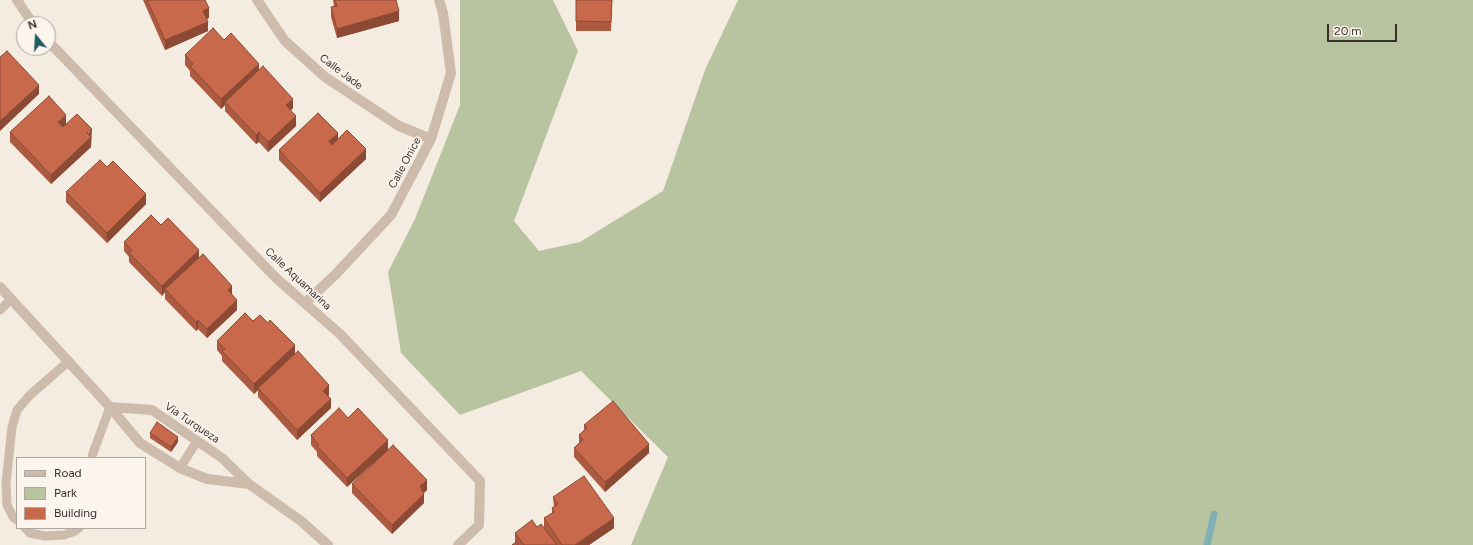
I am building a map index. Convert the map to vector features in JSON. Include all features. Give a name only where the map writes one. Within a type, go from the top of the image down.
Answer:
[{"type":"street","points":[[18,0],[27,16]]},
{"type":"street","name":"Calle Jade","points":[[257,0],[285,41],[325,77],[399,126],[431,139]]},
{"type":"street","name":"Calle Onice","points":[[305,303],[335,275],[391,215],[431,139],[451,72],[443,13],[439,0]]},
{"type":"street","name":"Calle Aquamarina","points":[[56,49],[276,278],[340,334],[480,481],[480,525],[458,545]]},
{"type":"street","name":"Via Turqueza","points":[[0,287],[69,361],[140,443],[180,468],[207,479],[249,484]]},
{"type":"street","name":"Via Turqueza","points":[[110,407],[152,410],[222,458],[249,484],[301,521],[328,545]]},
{"type":"lane","points":[[0,310],[11,299]]},
{"type":"lane","points":[[16,519],[7,505],[6,483],[12,426],[17,410],[30,395],[69,361]]},
{"type":"lane","points":[[92,457],[110,407]]},
{"type":"lane","points":[[180,468],[198,441]]},
{"type":"lane","points":[[26,529],[30,533],[45,536],[64,535],[78,529]]},
{"type":"green space","points":[[460,0],[553,0],[578,51],[514,221],[539,251],[580,242],[663,191],[705,70],[738,0],[1473,0],[1473,545],[631,545],[668,457],[581,371],[460,415],[401,353],[388,272],[415,219],[460,105]]},
{"type":"building","points":[[147,0],[205,0],[209,8],[203,11],[208,22],[165,40]]},
{"type":"building","points":[[335,0],[396,0],[399,11],[337,29],[331,7],[337,6]]},
{"type":"building","points":[[576,0],[612,0],[611,22],[576,21]]},
{"type":"building","points":[[213,28],[224,40],[231,33],[259,64],[221,99],[190,66],[193,64],[185,55]]},
{"type":"building","points":[[7,51],[39,85],[0,121],[0,57]]},
{"type":"building","points":[[263,66],[293,99],[286,105],[296,116],[268,142],[259,132],[256,135],[225,102]]},
{"type":"building","points":[[49,96],[66,115],[58,122],[63,127],[77,114],[92,129],[87,133],[91,137],[51,175],[10,132]]},
{"type":"building","points":[[318,113],[338,133],[329,141],[332,145],[347,130],[366,149],[320,193],[279,150]]},
{"type":"building","points":[[100,160],[107,167],[113,161],[146,194],[107,233],[66,192]]},
{"type":"building","points":[[151,215],[161,225],[168,218],[199,250],[162,286],[129,253],[132,250],[124,242]]},
{"type":"building","points":[[203,254],[232,286],[228,290],[237,300],[207,329],[198,320],[196,322],[165,289]]},
{"type":"building","points":[[245,313],[253,321],[260,315],[268,323],[270,320],[295,345],[254,384],[222,351],[225,349],[217,341]]},
{"type":"building","points":[[298,351],[329,385],[323,391],[331,399],[297,430],[258,388]]},
{"type":"building","points":[[613,401],[649,444],[605,482],[574,448],[583,440],[579,435],[587,428],[584,425]]},
{"type":"building","points":[[339,408],[348,418],[358,408],[388,440],[347,478],[317,446],[319,445],[311,435]]},
{"type":"building","points":[[157,422],[178,437],[171,447],[150,433]]},
{"type":"building","points":[[393,445],[427,480],[420,486],[424,494],[392,525],[352,484]]},
{"type":"building","points":[[584,476],[614,518],[575,545],[562,545],[544,518],[554,512],[552,508],[558,504],[553,497]]},
{"type":"building","points":[[532,520],[537,527],[541,524],[557,545],[524,545],[515,533]]},
{"type":"waterway","points":[[1207,545],[1214,514]]}]
